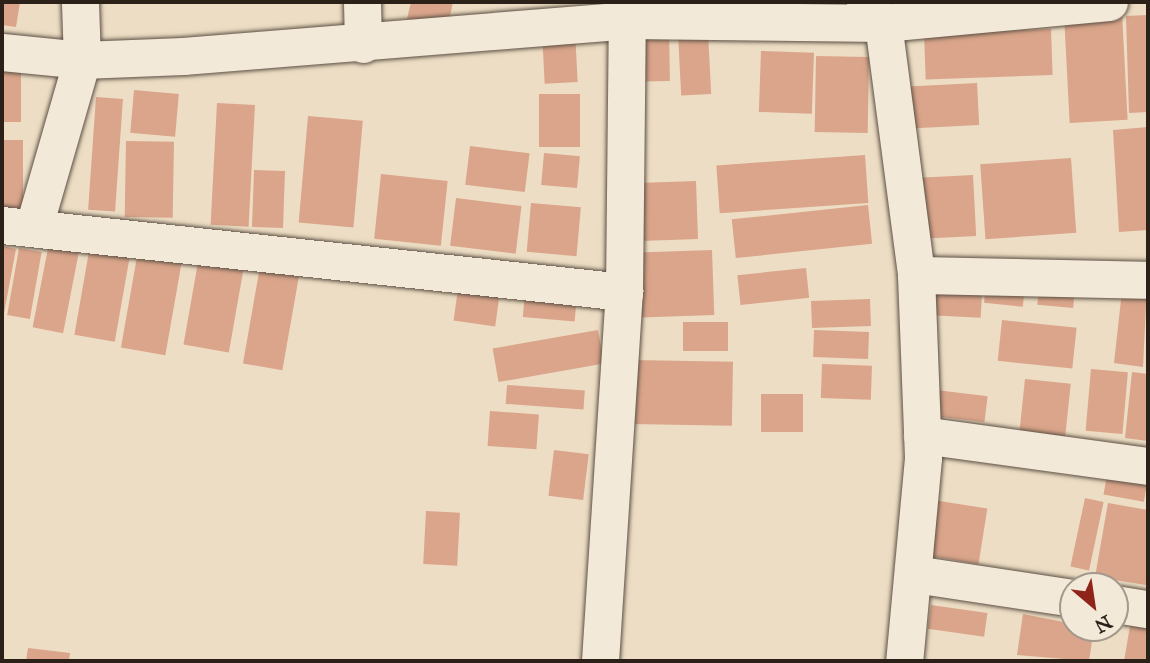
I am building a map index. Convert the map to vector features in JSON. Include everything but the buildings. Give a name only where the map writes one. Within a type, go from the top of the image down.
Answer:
[{"type":"street","points":[[80,2],[82,60],[18,225],[624,292]]},
{"type":"street","points":[[362,2],[363,44]]},
{"type":"street","points":[[2,52],[82,60],[363,44],[627,11],[872,12],[1109,2]]},
{"type":"street","points":[[600,661],[624,292],[627,11]]},
{"type":"street","points":[[872,12],[916,275],[922,435],[914,574],[904,661]]},
{"type":"street","points":[[916,275],[1148,280]]},
{"type":"street","points":[[922,435],[1148,466]]},
{"type":"street","points":[[914,574],[1059,596]]},
{"type":"street","points":[[1129,606],[1148,609]]}]
